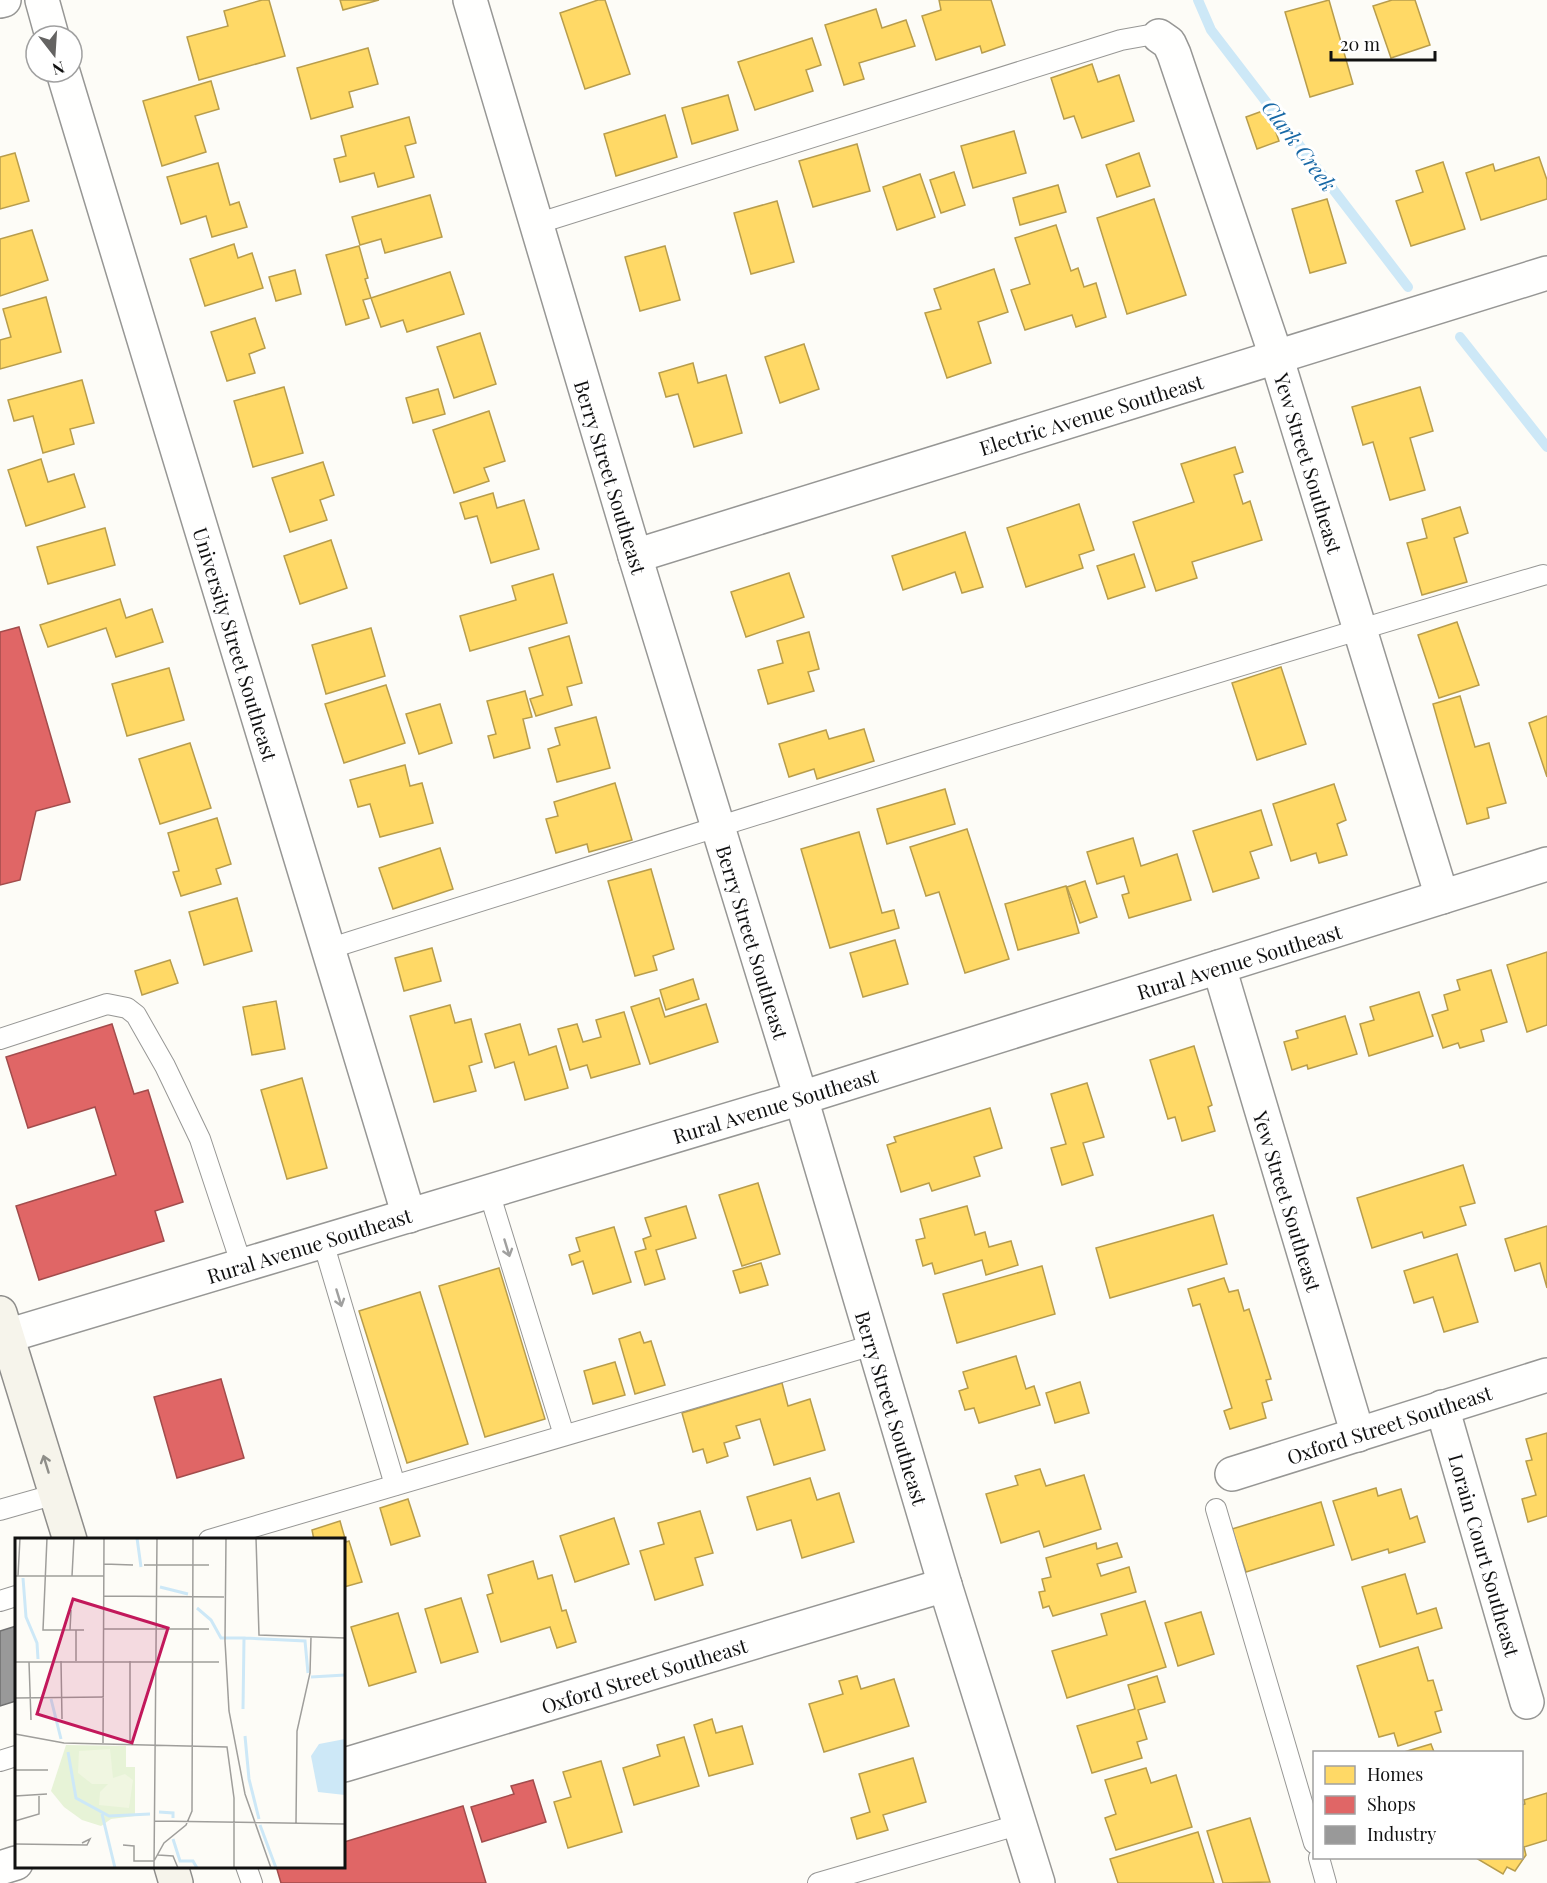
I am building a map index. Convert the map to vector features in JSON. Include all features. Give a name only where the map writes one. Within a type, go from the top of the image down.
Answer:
[{"type":"main road","points":[[2,1329],[70,1538]]},
{"type":"main road","points":[[172,1868],[176,1883]]},
{"type":"street","points":[[42,0],[49,24]]},
{"type":"street","name":"Berry Street Southeast","points":[[470,0],[635,556],[801,1098],[945,1585],[1038,1883]]},
{"type":"street","name":"Yew Street Southeast","points":[[1159,36],[1169,43],[1174,54],[1276,356],[1442,897]]},
{"type":"street","name":"University Street Southeast","points":[[67,84],[409,1216]]},
{"type":"street","name":"Electric Avenue Southeast","points":[[635,556],[1547,273]]},
{"type":"street","name":"Rural Avenue Southeast","points":[[2,1329],[242,1266],[489,1192],[801,1098],[1547,864]]},
{"type":"street","name":"Yew Street Southeast","points":[[1219,967],[1358,1435]]},
{"type":"street","name":"Oxford Street Southeast","points":[[1232,1474],[1547,1374]]},
{"type":"street","name":"Lorain Court Southeast","points":[[1442,1407],[1527,1702]]},
{"type":"street","name":"Oxford Street Southeast","points":[[345,1765],[945,1585]]},
{"type":"street","points":[[0,1868],[15,1863]]},
{"type":"lane","points":[[536,224],[1121,40],[1149,35],[1159,36]]},
{"type":"lane","points":[[327,949],[718,826],[1543,575]]},
{"type":"lane","points":[[1,1036],[107,1004],[127,1008],[136,1015],[165,1066],[200,1138],[242,1266]]},
{"type":"lane","points":[[489,1192],[564,1435]]},
{"type":"lane","points":[[322,1242],[395,1485]]},
{"type":"lane","points":[[212,1538],[873,1345]]},
{"type":"lane","points":[[0,1510],[56,1494]]},
{"type":"lane","points":[[1216,1509],[1313,1840]]},
{"type":"lane","points":[[0,1601],[15,1596]]},
{"type":"lane","points":[[0,1761],[15,1756]]},
{"type":"lane","points":[[818,1883],[1021,1824]]},
{"type":"lane","points":[[1320,1859],[1326,1883]]},
{"type":"lane","points":[[247,1868],[252,1883]]},
{"type":"building: Homes","points":[[269,0],[285,56],[199,80],[187,37],[228,26],[224,11]]},
{"type":"building: Homes","points":[[340,0],[379,0],[343,10]]},
{"type":"building: Homes","points":[[598,0],[605,0],[630,74],[585,89],[560,13]]},
{"type":"building: Homes","points":[[939,0],[991,0],[1005,45],[982,53],[980,46],[936,60],[922,16],[941,10]]},
{"type":"building: Homes","points":[[1329,0],[1353,84],[1310,97],[1285,12]]},
{"type":"building: Homes","points":[[1392,0],[1415,0],[1430,45],[1391,58],[1373,6]]},
{"type":"building: Homes","points":[[876,9],[882,28],[906,20],[915,46],[859,63],[864,79],[844,85],[825,25]]},
{"type":"building: Homes","points":[[812,38],[821,65],[806,70],[813,91],[755,110],[738,62]]},
{"type":"building: Homes","points":[[368,48],[378,84],[349,92],[353,107],[311,119],[297,68]]},
{"type":"building: Homes","points":[[1092,64],[1098,82],[1119,75],[1134,121],[1082,138],[1074,116],[1064,119],[1051,78]]},
{"type":"building: Homes","points":[[211,81],[219,109],[195,116],[206,152],[162,166],[143,101]]},
{"type":"building: Homes","points":[[728,95],[738,130],[692,144],[682,108]]},
{"type":"building: Homes","points":[[1268,109],[1279,141],[1257,149],[1246,117]]},
{"type":"building: Homes","points":[[665,115],[677,157],[616,176],[604,134]]},
{"type":"building: Homes","points":[[409,117],[416,143],[405,146],[414,177],[378,187],[374,173],[340,182],[334,159],[346,156],[341,136]]},
{"type":"building: Homes","points":[[1014,131],[1026,173],[973,188],[961,146]]},
{"type":"building: Homes","points":[[857,144],[870,191],[813,207],[799,161]]},
{"type":"building: Homes","points":[[15,153],[29,201],[0,209],[0,157]]},
{"type":"building: Homes","points":[[1139,153],[1150,186],[1117,197],[1106,165]]},
{"type":"building: Homes","points":[[1539,157],[1547,180],[1547,199],[1481,220],[1466,173],[1493,164],[1495,171]]},
{"type":"building: Homes","points":[[1443,162],[1465,229],[1411,246],[1396,201],[1423,192],[1416,171]]},
{"type":"building: Homes","points":[[218,163],[230,205],[239,202],[247,227],[212,237],[206,216],[181,224],[167,177]]},
{"type":"building: Homes","points":[[954,172],[965,205],[941,213],[930,180]]},
{"type":"building: Homes","points":[[920,174],[935,217],[897,230],[883,187]]},
{"type":"building: Homes","points":[[1058,185],[1066,212],[1020,225],[1013,198]]},
{"type":"building: Homes","points":[[430,195],[442,237],[385,253],[381,239],[360,245],[352,217]]},
{"type":"building: Homes","points":[[1154,199],[1186,295],[1127,314],[1097,218]]},
{"type":"building: Homes","points":[[1327,199],[1346,263],[1310,273],[1292,209]]},
{"type":"building: Homes","points":[[777,201],[794,262],[751,274],[734,213]]},
{"type":"building: Homes","points":[[1056,225],[1071,271],[1078,268],[1084,287],[1096,283],[1106,317],[1076,327],[1072,315],[1025,330],[1011,290],[1030,284],[1015,238]]},
{"type":"building: Homes","points":[[32,230],[48,280],[0,296],[0,239]]},
{"type":"building: Homes","points":[[234,244],[238,258],[252,253],[263,288],[205,306],[190,259]]},
{"type":"building: Homes","points":[[359,246],[371,298],[363,300],[369,318],[346,325],[326,255]]},
{"type":"building: Homes","points":[[665,246],[680,300],[640,311],[625,257]]},
{"type":"building: Homes","points":[[994,269],[1008,312],[978,322],[991,363],[947,378],[925,313],[941,309],[934,289]]},
{"type":"building: Homes","points":[[295,270],[301,294],[276,301],[269,277]]},
{"type":"building: Homes","points":[[450,272],[464,314],[407,332],[403,320],[381,327],[371,298]]},
{"type":"building: Homes","points":[[46,297],[61,352],[0,369],[0,340],[11,337],[3,309]]},
{"type":"building: Homes","points":[[255,318],[265,348],[249,354],[255,373],[227,381],[211,332]]},
{"type":"building: Homes","points":[[480,333],[496,384],[454,398],[437,347]]},
{"type":"building: Homes","points":[[804,344],[819,389],[780,403],[765,357]]},
{"type":"building: Homes","points":[[693,363],[698,383],[726,375],[742,433],[694,447],[678,394],[666,397],[659,373]]},
{"type":"building: Homes","points":[[82,380],[94,423],[70,429],[74,444],[43,453],[33,416],[14,421],[8,400]]},
{"type":"building: Homes","points":[[284,387],[303,453],[253,467],[234,401]]},
{"type":"building: Homes","points":[[1420,387],[1433,431],[1410,438],[1425,490],[1390,500],[1373,442],[1363,445],[1352,407]]},
{"type":"building: Homes","points":[[438,389],[445,414],[413,423],[406,398]]},
{"type":"building: Homes","points":[[489,411],[505,461],[484,468],[489,481],[454,493],[433,430]]},
{"type":"building: Homes","points":[[1235,447],[1243,472],[1234,475],[1243,504],[1250,501],[1262,540],[1192,562],[1197,578],[1156,591],[1133,522],[1194,502],[1181,464]]},
{"type":"building: Homes","points":[[41,459],[48,482],[74,474],[85,507],[26,526],[8,470]]},
{"type":"building: Homes","points":[[323,462],[334,495],[320,500],[327,520],[290,532],[272,478]]},
{"type":"building: Homes","points":[[493,493],[497,508],[524,500],[539,549],[491,563],[477,516],[465,519],[460,503]]},
{"type":"building: Homes","points":[[1079,504],[1094,550],[1079,555],[1083,568],[1026,587],[1007,528]]},
{"type":"building: Homes","points":[[1460,507],[1468,533],[1454,538],[1467,582],[1422,595],[1407,543],[1427,538],[1422,519]]},
{"type":"building: Homes","points":[[105,528],[115,565],[48,584],[37,547]]},
{"type":"building: Homes","points":[[965,532],[983,587],[962,593],[955,572],[903,590],[892,556]]},
{"type":"building: Homes","points":[[331,540],[347,588],[300,604],[284,556]]},
{"type":"building: Homes","points":[[1134,554],[1145,587],[1108,599],[1097,566]]},
{"type":"building: Homes","points":[[789,573],[804,617],[746,637],[731,592]]},
{"type":"building: Homes","points":[[553,574],[567,623],[470,651],[460,616],[516,600],[512,586]]},
{"type":"building: Homes","points":[[120,599],[126,618],[152,609],[163,642],[116,657],[106,628],[48,647],[40,625]]},
{"type":"building: Homes","points":[[1457,622],[1479,685],[1439,698],[1418,635]]},
{"type":"building: Homes","points":[[371,628],[385,676],[326,694],[312,645]]},
{"type":"building: Homes","points":[[809,632],[819,669],[808,672],[814,691],[768,704],[758,670],[783,663],[777,641]]},
{"type":"building: Homes","points":[[569,636],[582,683],[567,687],[572,705],[536,716],[530,699],[543,695],[529,648]]},
{"type":"building: Homes","points":[[1281,667],[1306,744],[1257,760],[1232,683]]},
{"type":"building: Homes","points":[[169,668],[184,720],[127,736],[112,684]]},
{"type":"building: Homes","points":[[386,685],[405,743],[344,763],[325,704]]},
{"type":"building: Homes","points":[[525,691],[532,717],[523,719],[530,748],[494,758],[488,736],[496,734],[487,701]]},
{"type":"building: Homes","points":[[1460,696],[1475,747],[1489,743],[1506,803],[1487,808],[1489,818],[1467,824],[1433,704]]},
{"type":"building: Homes","points":[[440,704],[452,743],[419,754],[406,714]]},
{"type":"building: Homes","points":[[1547,716],[1547,777],[1529,723]]},
{"type":"building: Homes","points":[[596,717],[610,768],[557,782],[548,749],[560,745],[555,728]]},
{"type":"building: Homes","points":[[864,729],[874,761],[817,779],[814,769],[789,777],[779,744],[826,730],[829,739]]},
{"type":"building: Homes","points":[[190,743],[211,808],[160,824],[139,759]]},
{"type":"building: Homes","points":[[405,765],[410,786],[422,783],[433,823],[380,837],[370,804],[358,807],[350,780]]},
{"type":"building: Homes","points":[[615,783],[632,840],[589,852],[587,844],[556,853],[546,819],[558,816],[554,802]]},
{"type":"building: Homes","points":[[1334,784],[1346,820],[1337,824],[1347,855],[1319,863],[1316,853],[1291,861],[1273,804]]},
{"type":"building: Homes","points":[[945,789],[955,824],[887,844],[877,809]]},
{"type":"building: Homes","points":[[1261,810],[1272,845],[1250,852],[1259,878],[1213,892],[1193,831]]},
{"type":"building: Homes","points":[[217,818],[231,864],[216,869],[221,884],[181,896],[173,872],[179,871],[168,833]]},
{"type":"building: Homes","points":[[967,829],[1009,959],[965,973],[939,892],[926,896],[910,847]]},
{"type":"building: Homes","points":[[859,832],[882,913],[894,910],[899,928],[830,948],[801,849]]},
{"type":"building: Homes","points":[[1133,838],[1141,866],[1177,854],[1191,900],[1129,918],[1122,895],[1129,893],[1124,876],[1097,884],[1087,852]]},
{"type":"building: Homes","points":[[440,848],[453,889],[393,909],[379,868]]},
{"type":"building: Homes","points":[[651,869],[674,949],[653,956],[657,970],[635,976],[608,881]]},
{"type":"building: Homes","points":[[1085,881],[1097,917],[1080,923],[1067,887]]},
{"type":"building: Homes","points":[[1066,886],[1079,933],[1018,950],[1005,904]]},
{"type":"building: Homes","points":[[237,898],[252,951],[204,965],[189,912]]},
{"type":"building: Homes","points":[[895,940],[908,984],[863,997],[850,953]]},
{"type":"building: Homes","points":[[432,948],[441,981],[404,991],[395,958]]},
{"type":"building: Homes","points":[[1547,952],[1547,1025],[1527,1032],[1507,965]]},
{"type":"building: Homes","points":[[170,960],[178,983],[142,995],[135,971]]},
{"type":"building: Homes","points":[[1491,970],[1507,1022],[1481,1030],[1484,1041],[1460,1048],[1458,1043],[1443,1048],[1432,1015],[1448,1010],[1444,995],[1460,990],[1457,980]]},
{"type":"building: Homes","points":[[693,979],[699,999],[666,1010],[660,990]]},
{"type":"building: Homes","points":[[1419,992],[1433,1036],[1369,1056],[1360,1024],[1374,1020],[1370,1007]]},
{"type":"building: Homes","points":[[659,998],[665,1017],[706,1004],[718,1042],[650,1064],[631,1007]]},
{"type":"building: Homes","points":[[276,1001],[285,1049],[252,1055],[243,1007]]},
{"type":"building: Homes","points":[[450,1005],[455,1023],[471,1019],[482,1062],[469,1066],[476,1091],[434,1102],[410,1016]]},
{"type":"building: Homes","points":[[624,1012],[640,1064],[591,1078],[587,1065],[570,1070],[558,1029],[577,1024],[583,1042],[601,1037],[596,1020]]},
{"type":"building: Homes","points":[[1345,1016],[1357,1054],[1308,1069],[1307,1065],[1292,1070],[1284,1042],[1298,1038],[1296,1031]]},
{"type":"building: Homes","points":[[520,1024],[529,1055],[556,1046],[568,1088],[525,1100],[514,1062],[495,1068],[485,1034]]},
{"type":"building: Homes","points":[[1194,1046],[1212,1105],[1208,1107],[1215,1131],[1182,1141],[1175,1117],[1168,1119],[1150,1060]]},
{"type":"building: Homes","points":[[302,1078],[327,1168],[287,1179],[261,1090]]},
{"type":"building: Homes","points":[[1087,1083],[1104,1137],[1083,1143],[1093,1175],[1062,1185],[1051,1148],[1066,1144],[1051,1094]]},
{"type":"building: Homes","points":[[990,1108],[1002,1148],[974,1157],[980,1176],[932,1191],[929,1183],[901,1192],[887,1145],[896,1142],[894,1137]]},
{"type":"building: Homes","points":[[1463,1165],[1475,1203],[1460,1207],[1466,1225],[1424,1238],[1422,1232],[1372,1248],[1357,1198]]},
{"type":"building: Homes","points":[[758,1183],[780,1254],[742,1266],[719,1195]]},
{"type":"building: Homes","points":[[686,1206],[696,1238],[656,1250],[665,1279],[645,1285],[635,1252],[646,1249],[643,1239],[651,1236],[645,1218]]},
{"type":"building: Homes","points":[[967,1206],[975,1235],[985,1232],[989,1247],[1011,1241],[1018,1265],[986,1275],[982,1260],[935,1274],[932,1263],[923,1266],[916,1240],[925,1238],[920,1219]]},
{"type":"building: Homes","points":[[1213,1215],[1227,1264],[1110,1298],[1096,1248]]},
{"type":"building: Homes","points":[[1547,1226],[1547,1288],[1540,1263],[1515,1271],[1505,1239]]},
{"type":"building: Homes","points":[[614,1227],[631,1282],[593,1294],[583,1261],[572,1265],[569,1255],[580,1251],[576,1238]]},
{"type":"building: Homes","points":[[1457,1254],[1478,1322],[1444,1332],[1433,1297],[1414,1303],[1404,1271]]},
{"type":"building: Homes","points":[[761,1263],[768,1285],[740,1293],[733,1271]]},
{"type":"building: Homes","points":[[1042,1266],[1055,1314],[957,1343],[943,1294]]},
{"type":"building: Homes","points":[[499,1268],[545,1419],[485,1437],[439,1286]]},
{"type":"building: Homes","points":[[1224,1278],[1229,1292],[1238,1290],[1244,1311],[1249,1309],[1271,1379],[1266,1380],[1272,1400],[1262,1403],[1266,1418],[1230,1429],[1224,1411],[1232,1408],[1200,1304],[1193,1306],[1188,1289]]},
{"type":"building: Homes","points":[[420,1292],[468,1444],[407,1463],[359,1311]]},
{"type":"building: Homes","points":[[640,1332],[644,1343],[651,1341],[665,1385],[635,1394],[619,1339]]},
{"type":"building: Homes","points":[[1016,1356],[1026,1389],[1034,1386],[1040,1405],[979,1423],[974,1408],[965,1410],[959,1391],[968,1388],[963,1372]]},
{"type":"building: Homes","points":[[615,1362],[625,1395],[593,1404],[584,1371]]},
{"type":"building: Homes","points":[[1080,1382],[1089,1413],[1055,1423],[1046,1393]]},
{"type":"building: Homes","points":[[782,1383],[788,1406],[810,1399],[825,1450],[774,1465],[760,1419],[736,1426],[740,1438],[724,1443],[728,1456],[707,1463],[703,1449],[693,1452],[682,1413]]},
{"type":"building: Homes","points":[[1547,1433],[1547,1516],[1528,1522],[1522,1499],[1536,1495],[1526,1461],[1532,1460],[1526,1439]]},
{"type":"building: Homes","points":[[1040,1469],[1046,1486],[1084,1475],[1101,1529],[1044,1547],[1039,1531],[1001,1543],[986,1494],[1018,1485],[1015,1476]]},
{"type":"building: Homes","points":[[810,1478],[817,1500],[839,1493],[854,1542],[802,1558],[791,1520],[757,1530],[747,1497]]},
{"type":"building: Homes","points":[[1376,1488],[1378,1496],[1401,1489],[1410,1519],[1417,1516],[1425,1542],[1389,1553],[1388,1549],[1352,1560],[1333,1501]]},
{"type":"building: Homes","points":[[408,1499],[420,1536],[391,1545],[380,1508]]},
{"type":"building: Homes","points":[[1321,1502],[1334,1545],[1246,1572],[1232,1529]]},
{"type":"building: Homes","points":[[700,1511],[713,1553],[695,1558],[703,1585],[655,1600],[640,1551],[664,1544],[658,1523]]},
{"type":"building: Homes","points":[[614,1518],[629,1564],[575,1582],[560,1536]]},
{"type":"building: Homes","points":[[340,1521],[345,1538],[314,1538],[312,1530]]},
{"type":"building: Homes","points":[[345,1538],[346,1542],[349,1541],[362,1582],[345,1587]]},
{"type":"building: Homes","points":[[1096,1543],[1097,1549],[1117,1543],[1122,1557],[1097,1564],[1101,1576],[1129,1567],[1136,1592],[1053,1616],[1049,1606],[1043,1608],[1039,1592],[1045,1591],[1042,1579],[1051,1577],[1046,1558]]},
{"type":"building: Homes","points":[[533,1561],[538,1579],[552,1575],[562,1611],[566,1610],[576,1642],[557,1648],[550,1627],[501,1642],[487,1595],[493,1593],[488,1575]]},
{"type":"building: Homes","points":[[1405,1574],[1417,1614],[1436,1608],[1442,1628],[1380,1647],[1362,1587]]},
{"type":"building: Homes","points":[[461,1598],[478,1652],[441,1663],[425,1609]]},
{"type":"building: Homes","points":[[1145,1601],[1166,1667],[1067,1698],[1052,1651],[1107,1635],[1101,1614]]},
{"type":"building: Homes","points":[[1201,1612],[1214,1654],[1178,1666],[1165,1623]]},
{"type":"building: Homes","points":[[398,1613],[416,1672],[369,1686],[351,1627]]},
{"type":"building: Homes","points":[[1418,1647],[1428,1681],[1433,1680],[1442,1710],[1435,1712],[1441,1732],[1398,1746],[1394,1733],[1379,1737],[1357,1666]]},
{"type":"building: Homes","points":[[857,1676],[861,1689],[894,1679],[909,1726],[824,1752],[809,1704],[843,1694],[839,1681]]},
{"type":"building: Homes","points":[[1157,1676],[1165,1702],[1138,1710],[1147,1739],[1137,1742],[1142,1758],[1092,1773],[1077,1726],[1135,1709],[1128,1685]]},
{"type":"building: Homes","points":[[712,1719],[716,1733],[742,1726],[753,1764],[709,1776],[694,1725]]},
{"type":"building: Homes","points":[[684,1737],[699,1786],[634,1805],[623,1768],[660,1756],[657,1745]]},
{"type":"building: Homes","points":[[1431,1744],[1434,1751],[1407,1751]]},
{"type":"building: Homes","points":[[913,1758],[926,1802],[883,1815],[888,1830],[857,1839],[851,1818],[870,1812],[859,1774]]},
{"type":"building: Homes","points":[[601,1761],[622,1832],[568,1848],[554,1802],[571,1797],[563,1772]]},
{"type":"building: Homes","points":[[1146,1768],[1151,1783],[1176,1775],[1192,1827],[1116,1850],[1105,1818],[1116,1814],[1105,1780]]},
{"type":"building: Homes","points":[[1547,1793],[1547,1840],[1524,1847],[1526,1855],[1515,1871],[1507,1867],[1503,1874],[1478,1859],[1523,1859],[1524,1800]]},
{"type":"building: Homes","points":[[1250,1818],[1270,1882],[1223,1883],[1207,1831]]},
{"type":"building: Homes","points":[[1198,1832],[1214,1883],[1118,1883],[1110,1859]]},
{"type":"building: Shops","points":[[19,627],[70,802],[36,811],[20,880],[0,885],[0,632]]},
{"type":"building: Shops","points":[[112,1024],[134,1094],[148,1090],[183,1202],[155,1211],[164,1241],[39,1280],[16,1206],[116,1175],[95,1107],[28,1128],[6,1057]]},
{"type":"building: Shops","points":[[221,1379],[244,1458],[177,1478],[154,1397]]},
{"type":"building: Shops","points":[[533,1780],[546,1822],[482,1842],[471,1807],[514,1794],[511,1786]]},
{"type":"building: Shops","points":[[463,1806],[486,1883],[281,1883],[277,1868],[345,1868],[345,1842]]},
{"type":"building: Industry","points":[[15,1626],[15,1701],[0,1706],[0,1631]]},
{"type":"waterway","name":"Clark Creek","points":[[1198,0],[1211,30],[1408,287]]},
{"type":"waterway","name":"Clark Creek","points":[[1460,337],[1547,447]]}]
